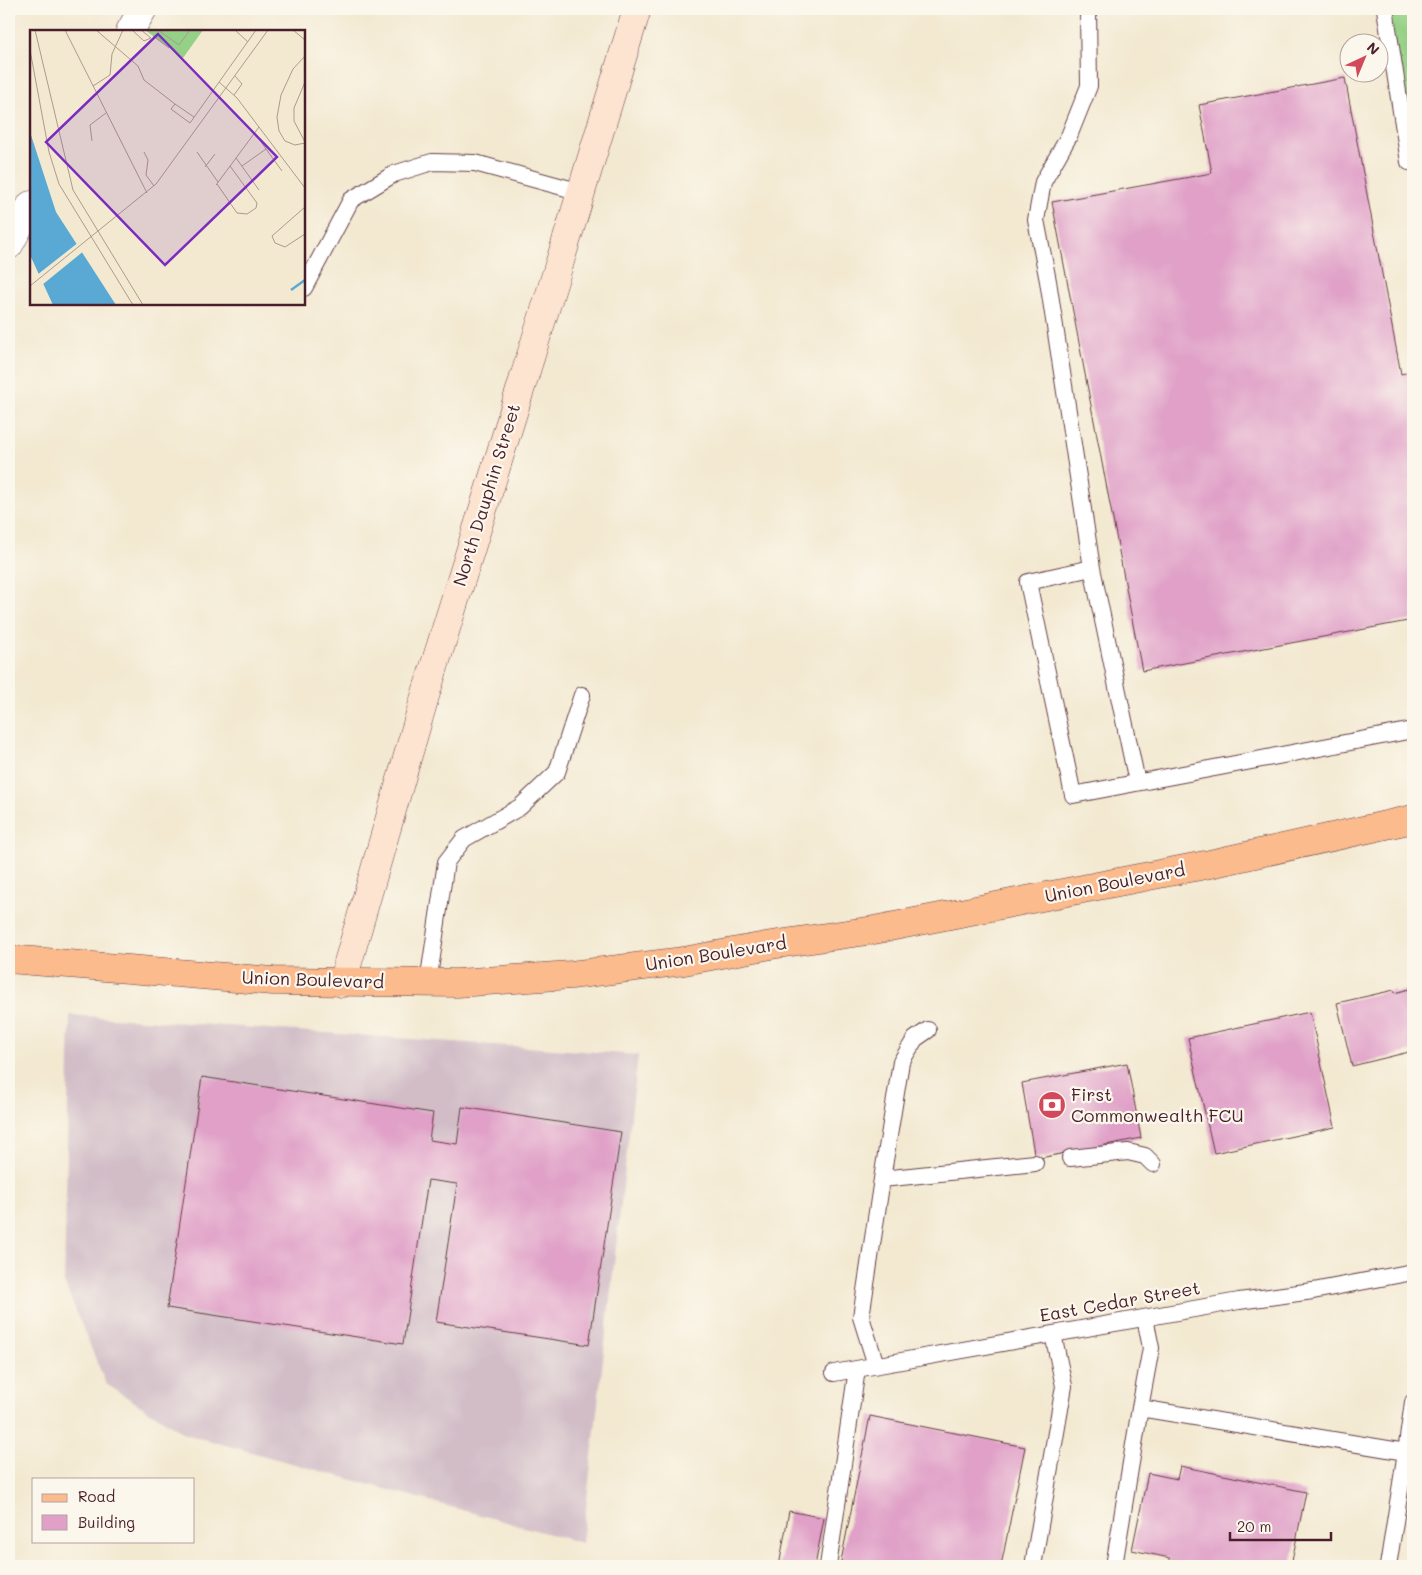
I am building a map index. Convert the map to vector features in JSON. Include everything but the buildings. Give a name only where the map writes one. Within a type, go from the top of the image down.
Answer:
[{"type":"main road","name":"Union Boulevard","points":[[9,958],[273,981],[342,983],[457,982],[571,975],[684,961],[771,945],[874,930],[1210,864],[1413,819]]},
{"type":"street","points":[[131,30],[143,9]]},
{"type":"street","name":"North Dauphin Street","points":[[342,983],[426,693],[637,9]]},
{"type":"street","points":[[9,246],[30,207]]},
{"type":"lane","points":[[1088,9],[1089,86],[1069,136],[1043,182],[1036,220],[1048,281],[1092,568],[1137,782]]},
{"type":"lane","points":[[1385,9],[1409,162]]},
{"type":"lane","points":[[305,286],[352,200],[394,174],[432,162],[475,163],[581,192]]},
{"type":"lane","points":[[1092,568],[1028,582],[1073,795],[1413,730]]},
{"type":"lane","points":[[428,982],[446,862],[464,839],[520,807],[557,772],[582,695]]},
{"type":"lane","points":[[876,1365],[861,1317],[882,1179],[901,1062],[915,1039],[928,1030]]},
{"type":"lane","points":[[1070,1158],[1128,1152],[1145,1156],[1153,1164]]},
{"type":"lane","points":[[882,1179],[1035,1163]]},
{"type":"lane","name":"East Cedar Street","points":[[834,1373],[1239,1301],[1313,1291],[1413,1272]]},
{"type":"lane","points":[[1114,1566],[1140,1408],[1152,1348],[1145,1318]]},
{"type":"lane","points":[[1033,1566],[1064,1386],[1053,1334]]},
{"type":"lane","points":[[828,1566],[857,1368]]},
{"type":"lane","points":[[1388,1566],[1413,1402]]},
{"type":"lane","points":[[1140,1408],[1406,1452]]},
{"type":"shaded area","points":[[70,1015],[638,1055],[582,1543],[185,1434],[106,1384],[64,1282]]},
{"type":"green space","points":[[1380,9],[1413,9],[1413,184],[1390,62],[1390,32],[1384,32]]},
{"type":"place","name":"First Commonwealth FCU","points":[[1052,1105]]}]
